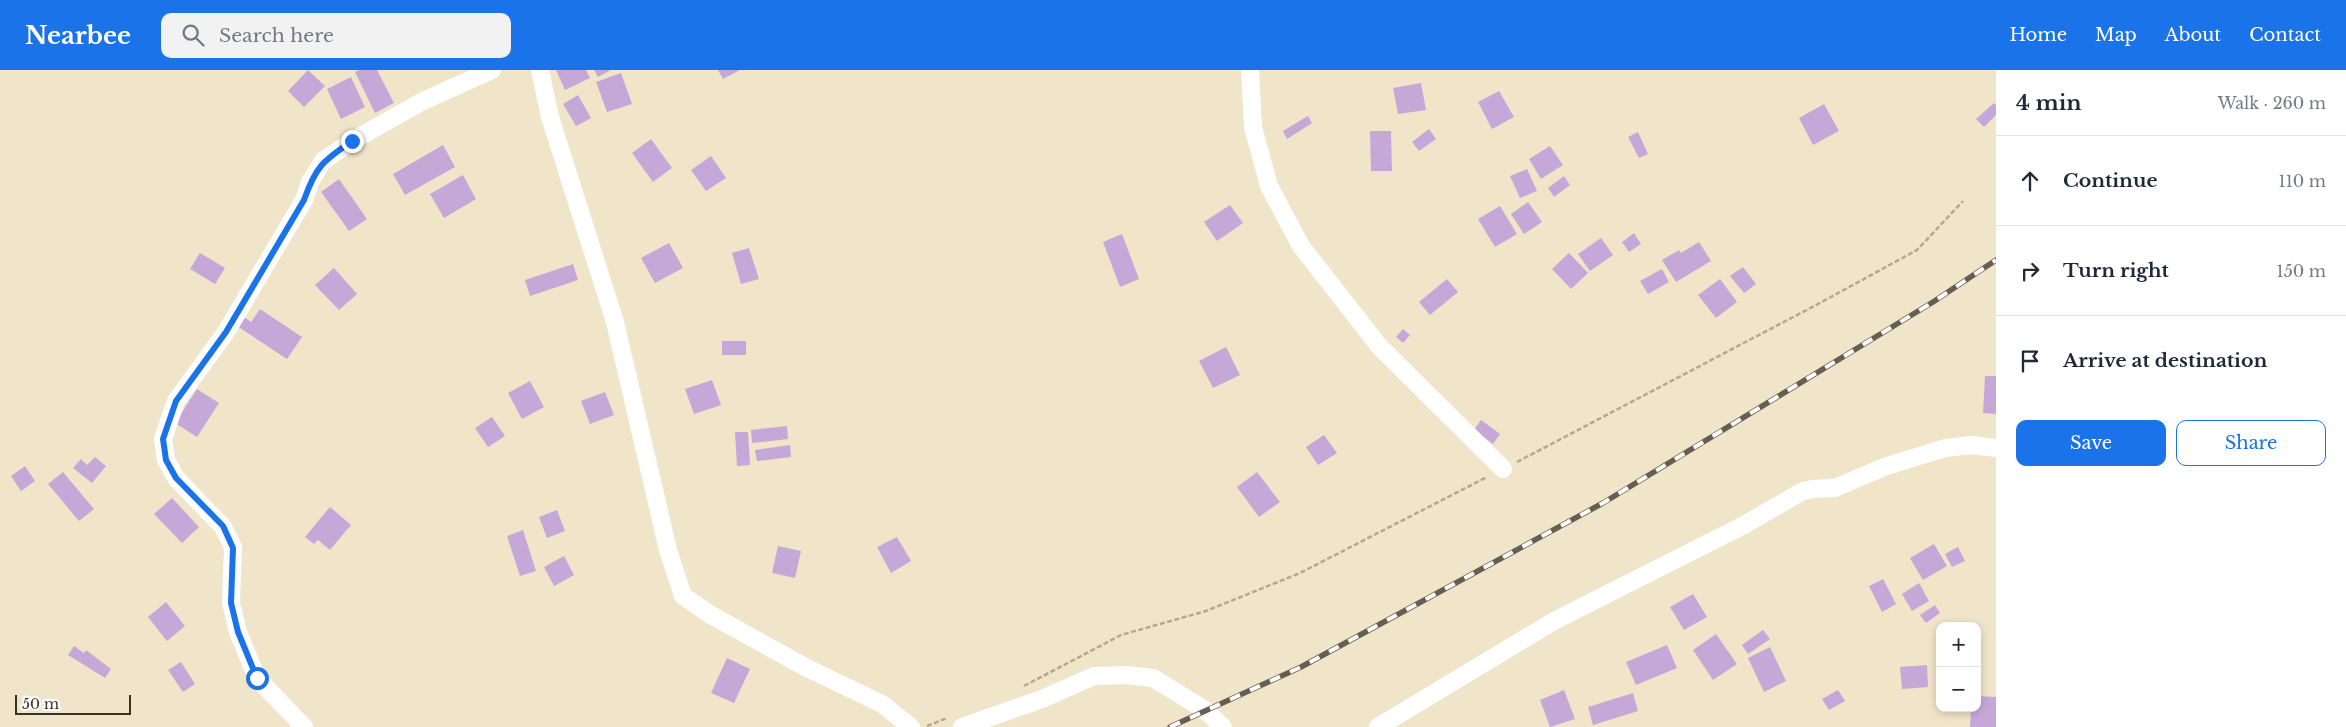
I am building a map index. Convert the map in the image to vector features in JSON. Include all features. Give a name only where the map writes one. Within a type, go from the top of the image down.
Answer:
[{"type":"street","points":[[304,727],[257,678],[238,632],[231,603],[233,548],[223,526],[176,478],[166,460],[163,439],[166,427],[176,401],[226,332],[304,200],[310,182],[324,161],[352,141],[423,102],[492,70]]},
{"type":"street","points":[[540,70],[550,117],[615,322],[649,461],[668,550],[683,596],[711,615],[805,666],[882,704],[911,727]]},
{"type":"street","points":[[1250,70],[1253,127],[1269,186],[1300,246],[1379,346],[1503,469]]},
{"type":"street","points":[[1378,727],[1554,621],[1744,525],[1801,492],[1812,489],[1835,488],[1884,467],[1945,448],[1972,445],[1996,448]]},
{"type":"street","points":[[955,722],[1042,698],[1094,676],[1126,675],[1153,678],[1205,710],[1224,727]]},
{"type":"path","points":[[1018,690],[1121,635],[1206,611],[1300,572],[1503,469],[1917,250],[1963,201]]},
{"type":"path","points":[[923,727],[955,722]]},
{"type":"building","points":[[308,70],[325,86],[304,107],[288,91]]},
{"type":"building","points":[[359,70],[377,70],[394,103],[375,113],[355,72]]},
{"type":"building","points":[[556,70],[586,70],[590,78],[565,90]]},
{"type":"building","points":[[594,70],[611,70],[598,77]]},
{"type":"building","points":[[718,70],[740,70],[723,79]]},
{"type":"building","points":[[621,73],[632,104],[607,112],[596,82]]},
{"type":"building","points":[[351,77],[365,107],[341,119],[327,89]]},
{"type":"building","points":[[1421,83],[1426,110],[1398,114],[1393,88]]},
{"type":"building","points":[[1499,91],[1514,117],[1492,129],[1478,102]]},
{"type":"building","points":[[578,95],[591,118],[576,126],[563,104]]},
{"type":"building","points":[[1994,103],[1996,105],[1996,115],[1984,127],[1976,119]]},
{"type":"building","points":[[1824,104],[1839,131],[1813,145],[1799,118]]},
{"type":"building","points":[[1308,116],[1312,123],[1287,139],[1283,131]]},
{"type":"building","points":[[1429,129],[1436,139],[1419,151],[1412,142]]},
{"type":"building","points":[[1370,131],[1391,131],[1392,171],[1371,171]]},
{"type":"building","points":[[1638,132],[1648,154],[1639,158],[1628,137]]},
{"type":"building","points":[[651,139],[672,168],[653,182],[632,153]]},
{"type":"building","points":[[443,145],[455,167],[405,195],[393,174]]},
{"type":"building","points":[[1550,146],[1563,165],[1541,179],[1529,159]]},
{"type":"building","points":[[711,156],[726,178],[706,191],[691,170]]},
{"type":"building","points":[[1527,169],[1537,191],[1520,198],[1510,176]]},
{"type":"building","points":[[463,175],[476,199],[444,218],[430,194]]},
{"type":"building","points":[[1564,176],[1570,185],[1554,197],[1548,188]]},
{"type":"building","points":[[339,179],[367,219],[349,231],[321,192]]},
{"type":"building","points":[[1528,202],[1542,222],[1524,234],[1511,214]]},
{"type":"building","points":[[1230,205],[1243,223],[1217,241],[1204,222]]},
{"type":"building","points":[[1500,206],[1517,234],[1495,247],[1478,219]]},
{"type":"building","points":[[1634,233],[1641,244],[1629,252],[1622,242]]},
{"type":"building","points":[[1122,234],[1139,279],[1120,287],[1103,242]]},
{"type":"building","points":[[1601,238],[1613,255],[1590,271],[1578,254]]},
{"type":"building","points":[[1699,242],[1711,261],[1676,282],[1662,260],[1679,250],[1681,253]]},
{"type":"building","points":[[669,243],[683,268],[655,283],[641,258]]},
{"type":"building","points":[[749,248],[759,279],[741,284],[732,253]]},
{"type":"building","points":[[200,253],[225,268],[215,284],[190,269]]},
{"type":"building","points":[[1569,253],[1588,273],[1571,289],[1552,269]]},
{"type":"building","points":[[573,264],[578,280],[530,296],[525,280]]},
{"type":"building","points":[[1743,267],[1756,284],[1744,293],[1730,276]]},
{"type":"building","points":[[334,268],[357,294],[339,310],[315,285]]},
{"type":"building","points":[[1662,269],[1669,282],[1648,294],[1640,281]]},
{"type":"building","points":[[1447,279],[1458,292],[1430,315],[1419,302]]},
{"type":"building","points":[[1720,279],[1737,302],[1716,318],[1698,295]]},
{"type":"building","points":[[260,309],[302,337],[287,359],[237,326],[243,316],[251,322]]},
{"type":"building","points":[[1403,329],[1410,335],[1403,343],[1396,337]]},
{"type":"building","points":[[722,341],[746,341],[746,355],[722,355]]},
{"type":"building","points":[[1226,347],[1240,375],[1213,388],[1199,361]]},
{"type":"building","points":[[1985,376],[1996,376],[1996,414],[1983,413]]},
{"type":"building","points":[[712,380],[721,405],[694,414],[685,389]]},
{"type":"building","points":[[530,381],[544,407],[522,419],[508,393]]},
{"type":"building","points":[[197,389],[219,403],[197,437],[175,423]]},
{"type":"building","points":[[605,392],[614,415],[590,424],[581,401]]},
{"type":"building","points":[[492,417],[505,436],[488,447],[475,428]]},
{"type":"building","points":[[1481,420],[1500,434],[1493,444],[1474,430]]},
{"type":"building","points":[[787,426],[788,439],[752,443],[751,430]]},
{"type":"building","points":[[735,432],[748,432],[750,465],[737,466]]},
{"type":"building","points":[[1324,435],[1337,453],[1318,465],[1306,447]]},
{"type":"building","points":[[790,445],[791,457],[757,461],[755,450]]},
{"type":"building","points":[[95,457],[106,466],[92,483],[73,468],[81,459],[87,465]]},
{"type":"building","points":[[25,466],[35,481],[21,491],[11,476]]},
{"type":"building","points":[[63,472],[94,509],[79,521],[48,484]]},
{"type":"building","points":[[1257,472],[1280,502],[1259,517],[1237,487]]},
{"type":"building","points":[[172,498],[199,527],[182,543],[154,514]]},
{"type":"building","points":[[330,507],[351,525],[330,550],[318,540],[314,544],[305,537]]},
{"type":"building","points":[[557,510],[565,531],[547,538],[539,517]]},
{"type":"building","points":[[523,530],[536,571],[520,576],[507,536]]},
{"type":"building","points":[[897,537],[911,561],[891,573],[877,547]]},
{"type":"building","points":[[1934,544],[1947,566],[1923,580],[1910,558]]},
{"type":"building","points":[[778,546],[801,551],[795,578],[772,573]]},
{"type":"building","points":[[1958,547],[1965,561],[1952,567],[1945,554]]},
{"type":"building","points":[[564,556],[574,575],[554,586],[544,567]]},
{"type":"building","points":[[1883,579],[1896,604],[1882,612],[1869,586]]},
{"type":"building","points":[[1919,583],[1929,601],[1912,611],[1902,594]]},
{"type":"building","points":[[1693,594],[1707,617],[1684,630],[1670,607]]},
{"type":"building","points":[[166,602],[185,626],[167,641],[148,617]]},
{"type":"building","points":[[1935,605],[1940,613],[1926,623],[1920,615]]},
{"type":"building","points":[[1763,630],[1770,639],[1748,654],[1742,645]]},
{"type":"building","points":[[1716,634],[1737,664],[1713,680],[1693,650]]},
{"type":"building","points":[[1667,645],[1677,668],[1636,685],[1626,662]]},
{"type":"building","points":[[74,646],[84,653],[86,650],[111,669],[105,678],[68,655]]},
{"type":"building","points":[[1770,647],[1786,681],[1764,692],[1748,658]]},
{"type":"building","points":[[727,658],[750,669],[734,703],[711,693]]},
{"type":"building","points":[[181,662],[195,684],[183,692],[168,670]]},
{"type":"building","points":[[1927,665],[1928,687],[1902,689],[1900,667]]},
{"type":"building","points":[[1564,690],[1575,719],[1550,727],[1540,700]]},
{"type":"building","points":[[1838,690],[1845,701],[1829,710],[1822,699]]},
{"type":"building","points":[[1633,693],[1638,711],[1593,725],[1588,707]]},
{"type":"building","points":[[1981,696],[1996,697],[1996,727],[1970,727],[1971,712],[1981,712]]},
{"type":"railway","points":[[1170,727],[1301,667],[1603,503],[1933,302],[1996,260]]},
{"type":"route","points":[[257,678],[238,632],[231,603],[233,548],[223,526],[176,478],[166,460],[163,439],[176,401],[226,332],[304,200],[310,182],[324,161],[352,141]]}]
